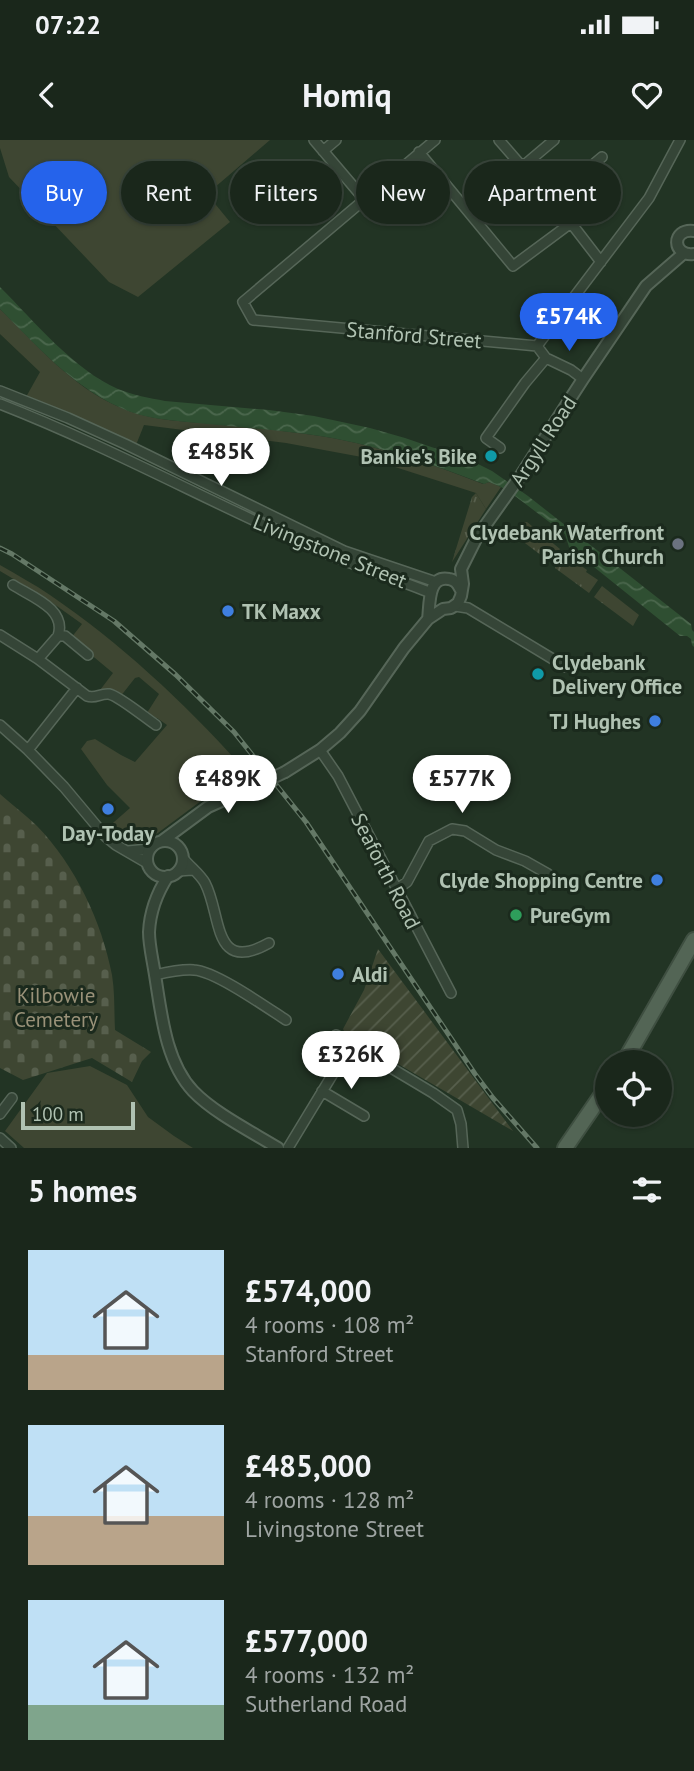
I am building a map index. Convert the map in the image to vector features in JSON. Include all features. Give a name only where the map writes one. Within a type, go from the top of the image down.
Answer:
[{"type":"main road","points":[[631,1050],[694,940]]},
{"type":"main road","points":[[566,1147],[595,1105]]},
{"type":"street","points":[[314,140],[356,190]]},
{"type":"street","points":[[323,151],[336,140]]},
{"type":"street","points":[[408,161],[435,140]]},
{"type":"street","points":[[499,140],[517,161]]},
{"type":"street","points":[[529,161],[554,140]]},
{"type":"street","points":[[583,379],[546,358],[537,346],[649,198],[680,140]]},
{"type":"street","points":[[419,152],[464,207]]},
{"type":"street","points":[[597,161],[602,157]]},
{"type":"street","name":"Stanford Street","points":[[356,206],[243,302],[253,320],[537,346]]},
{"type":"street","points":[[478,224],[513,266],[570,224]]},
{"type":"street","points":[[572,224],[601,262]]},
{"type":"street","points":[[689,253],[678,246],[678,236],[693,227]]},
{"type":"street","name":"Argyll Road","points":[[450,579],[461,569],[477,537],[646,286],[689,253]]},
{"type":"street","points":[[500,448],[486,438],[546,358]]},
{"type":"street","name":"Livingstone Street","points":[[0,391],[125,444],[344,551],[433,591]]},
{"type":"street","name":"Livingstone Street","points":[[0,404],[101,448],[320,551],[433,591]]},
{"type":"street","name":"Argyll Road","points":[[459,598],[463,584],[461,569]]},
{"type":"street","points":[[428,619],[433,591],[445,578],[450,579],[459,585],[459,598],[468,608],[566,667]]},
{"type":"street","points":[[13,585],[57,616],[60,629],[58,636],[38,659]]},
{"type":"street","points":[[433,591],[436,605],[443,609]]},
{"type":"street","points":[[278,1148],[209,1104],[183,1078],[174,1062],[167,1039],[149,932],[157,893],[147,856],[149,849],[208,807],[285,772],[320,750],[340,733],[360,710],[428,619],[459,598]]},
{"type":"street","points":[[0,635],[38,659],[90,698],[114,696],[156,726]]},
{"type":"street","points":[[58,636],[65,636],[88,655]]},
{"type":"street","points":[[28,750],[77,688]]},
{"type":"street","points":[[0,725],[28,750],[99,830],[116,845],[163,877],[192,870]]},
{"type":"street","name":"Seaforth Road","points":[[320,750],[338,776],[451,993]]},
{"type":"street","points":[[157,893],[181,867],[180,828]]},
{"type":"street","points":[[396,890],[407,882],[429,841],[452,828],[465,831],[496,850],[525,861],[548,874]]},
{"type":"street","points":[[162,841],[174,843],[205,884],[217,927],[229,947],[244,953],[269,943]]},
{"type":"street","points":[[126,851],[149,849]]},
{"type":"street","points":[[155,975],[181,970],[196,970],[212,975],[286,1020]]},
{"type":"street","points":[[336,1035],[457,1110],[463,1148]]},
{"type":"street","points":[[288,1148],[351,1044]]},
{"type":"street","points":[[322,1091],[364,1116]]},
{"type":"street","points":[[0,1114],[12,1098]]},
{"type":"street","points":[[0,1138],[11,1148]]},
{"type":"green space","points":[[0,140],[270,140],[246,161],[230,161],[230,174],[216,186],[216,161],[121,161],[121,224],[216,224],[216,205],[230,222],[138,297],[109,282],[54,224],[107,224],[107,161],[21,161],[21,190],[9,177]]},
{"type":"green space","points":[[0,309],[41,350],[85,388],[129,411],[170,420],[322,436],[369,446],[483,484],[489,482],[501,487],[486,509],[476,493],[367,458],[286,443],[144,425],[136,445],[26,397],[40,372],[0,334]]},
{"type":"green space","points":[[476,493],[486,509],[452,562],[472,497]]},
{"type":"green space","points":[[523,522],[527,522],[560,549],[550,562],[513,534]]},
{"type":"green space","points":[[565,554],[598,580],[589,593],[555,568]]},
{"type":"green space","points":[[0,565],[50,595],[132,658],[206,728],[253,779],[201,801],[147,841],[130,844],[106,829],[130,808],[107,785],[81,749],[87,741],[95,739],[135,762],[167,725],[157,718],[153,721],[145,716],[159,694],[139,677],[135,678],[120,697],[97,694],[113,673],[71,638],[82,624],[0,571]]},
{"type":"green space","points":[[602,586],[639,615],[633,626],[594,597]]},
{"type":"green space","name":"Kilbowie Cemetery","points":[[0,794],[51,841],[85,895],[101,935],[112,975],[115,1030],[151,1052],[142,1061],[132,1082],[92,1058],[23,1080],[0,1068]]},
{"type":"green space","points":[[378,949],[513,1131],[345,1033],[343,1029],[364,990]]},
{"type":"green space","points":[[90,1066],[127,1085],[148,1117],[193,1148],[24,1148],[5,1131],[47,1073]]},
{"type":"water","points":[[0,287],[70,357],[102,381],[118,389],[165,401],[269,410],[370,428],[472,461],[492,471],[528,496],[691,624],[694,647],[691,639],[680,636],[569,547],[565,534],[501,487],[489,482],[484,484],[392,452],[322,436],[167,420],[128,411],[85,388],[41,350],[0,309]]},
{"type":"railway","points":[[0,548],[114,621],[176,675],[234,732],[306,822],[475,1074],[537,1148]]},
{"type":"place","name":"Bankie's Bike","points":[[491,456]]},
{"type":"place","name":"Clydebank Waterfront Parish Church","points":[[678,544]]},
{"type":"place","name":"TK Maxx","points":[[228,611]]},
{"type":"place","name":"Clydebank Delivery Office","points":[[538,674]]},
{"type":"place","name":"TJ Hughes","points":[[655,721]]},
{"type":"place","name":"Day-Today","points":[[108,809]]},
{"type":"place","name":"Clyde Shopping Centre","points":[[657,880]]},
{"type":"place","name":"PureGym","points":[[516,915]]},
{"type":"place","name":"Aldi","points":[[338,974]]}]
